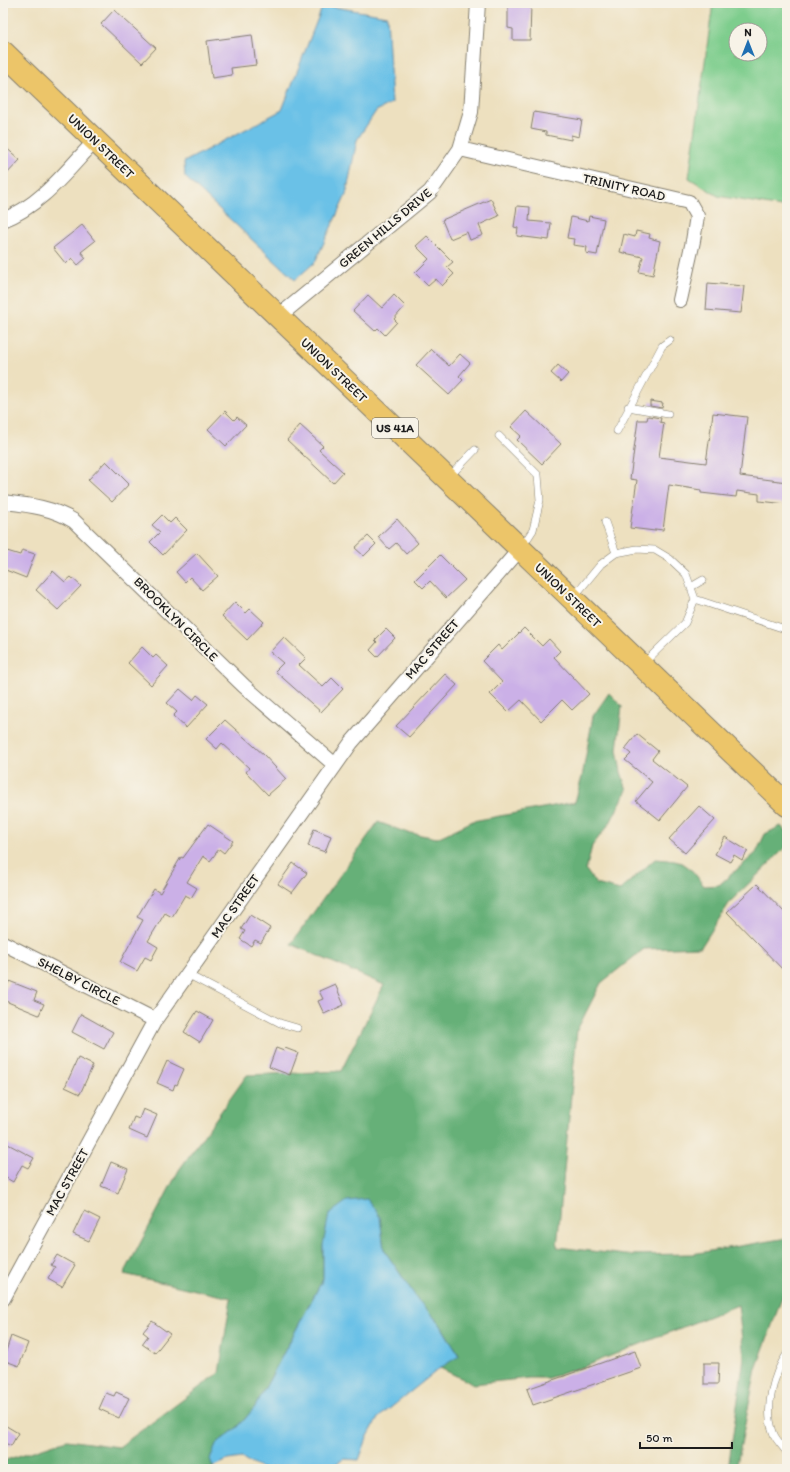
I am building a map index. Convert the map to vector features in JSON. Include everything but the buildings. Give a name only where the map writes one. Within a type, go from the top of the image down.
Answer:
[{"type":"main road","name":"UNION STREET","points":[[3,52],[787,805]]},
{"type":"street","name":"GREEN HILLS DRIVE","points":[[278,317],[430,192],[460,149],[471,112],[478,3]]},
{"type":"street","points":[[3,220],[15,216],[34,203],[95,140]]},
{"type":"street","name":"TRINITY ROAD","points":[[460,149],[689,202],[697,216],[680,300]]},
{"type":"street","name":"BROOKLYN CIRCLE","points":[[3,502],[40,506],[58,512],[74,521],[244,686],[335,765]]},
{"type":"street","name":"MAC STREET","points":[[3,1299],[155,1020],[351,743],[520,548]]},
{"type":"street","name":"SHELBY CIRCLE","points":[[3,943],[155,1020]]},
{"type":"lane","points":[[617,431],[628,407],[662,346],[670,340]]},
{"type":"lane","points":[[628,407],[668,414]]},
{"type":"lane","points":[[499,436],[538,475],[540,500],[533,530],[520,548]]},
{"type":"lane","points":[[447,478],[475,450]]},
{"type":"lane","points":[[605,522],[616,553]]},
{"type":"lane","points":[[572,599],[601,564],[616,553],[637,549],[655,550],[670,559],[686,574],[695,599],[685,623],[642,665]]},
{"type":"lane","points":[[691,587],[703,580]]},
{"type":"lane","points":[[695,599],[785,629],[787,628]]},
{"type":"lane","points":[[187,974],[280,1024],[297,1028]]},
{"type":"lane","points":[[787,1354],[780,1364],[770,1411],[772,1432],[787,1452]]},
{"type":"green space","points":[[713,3],[787,3],[787,208],[718,196],[689,178]]},
{"type":"green space","points":[[609,693],[622,706],[617,750],[621,772],[627,790],[610,823],[592,846],[586,870],[596,884],[620,890],[655,859],[684,864],[689,867],[704,886],[719,885],[756,853],[765,834],[781,826],[787,833],[786,847],[730,902],[701,947],[644,949],[601,983],[577,1030],[557,1247],[625,1255],[692,1254],[787,1238],[787,1284],[756,1369],[736,1469],[728,1469],[744,1357],[738,1305],[583,1367],[548,1378],[529,1378],[473,1384],[440,1368],[459,1355],[440,1324],[418,1300],[384,1250],[380,1218],[323,1245],[323,1279],[255,1407],[238,1427],[216,1444],[211,1459],[213,1469],[3,1469],[3,1461],[67,1440],[119,1447],[219,1373],[231,1298],[124,1274],[179,1170],[247,1075],[341,1071],[384,985],[291,944],[378,822],[405,832],[437,838],[473,821],[575,802],[582,777],[593,716]]},
{"type":"water","points":[[323,5],[387,16],[392,103],[376,111],[357,140],[346,195],[315,262],[295,280],[185,177],[184,162],[282,110]]},
{"type":"water","points":[[367,1199],[380,1217],[384,1250],[418,1300],[440,1324],[459,1356],[440,1368],[378,1418],[367,1438],[359,1460],[344,1459],[327,1469],[313,1463],[262,1469],[242,1458],[228,1460],[213,1467],[210,1459],[216,1444],[238,1427],[255,1407],[323,1279],[323,1245],[329,1214],[347,1201]]}]
